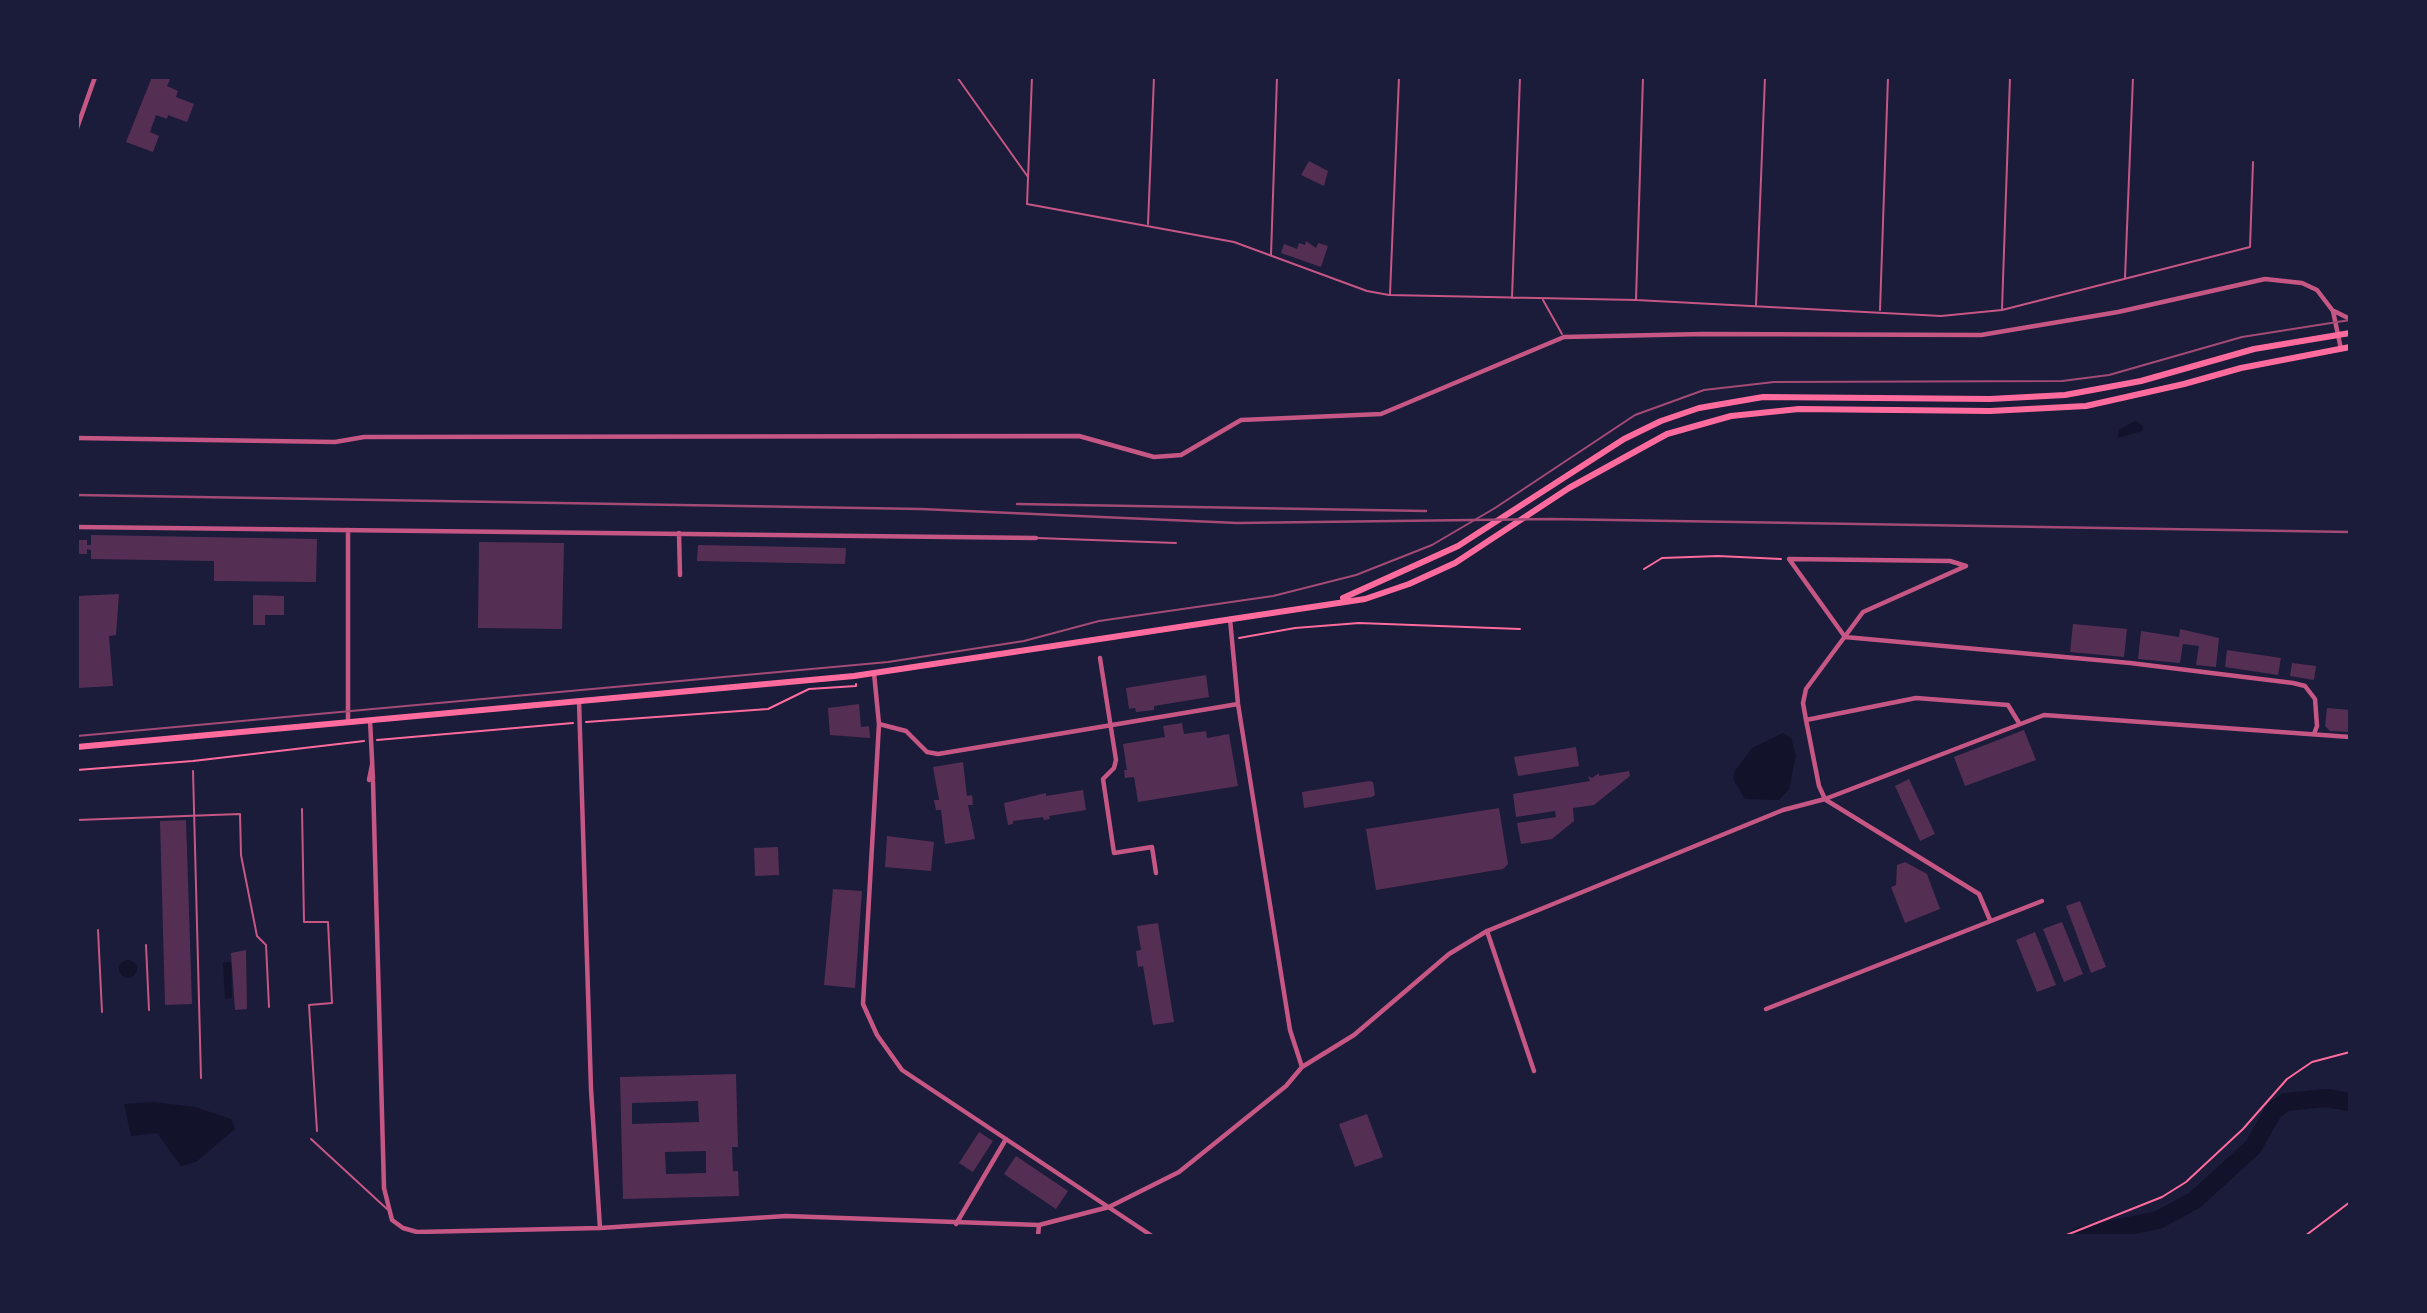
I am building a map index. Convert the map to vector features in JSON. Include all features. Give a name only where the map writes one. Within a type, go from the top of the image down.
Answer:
[{"type":"main road","points":[[1335,602],[1458,546],[1624,439],[1661,421],[1735,401],[1763,397],[1990,399],[2065,396],[2154,378],[2253,349],[2350,333]]},
{"type":"main road","points":[[77,747],[854,676],[1365,599],[1409,584],[1482,547],[1569,488],[1667,434],[1731,416],[1799,410],[1990,411],[2086,406],[2241,368],[2350,348]]},
{"type":"street","points":[[77,128],[95,77]]},
{"type":"street","points":[[77,438],[335,442],[364,437],[1079,436],[1154,457],[1181,455],[1241,420],[1381,414],[1564,337],[1703,334],[1981,335],[2118,312],[2265,279],[2310,286],[2324,297],[2333,311],[2341,349]]},
{"type":"street","points":[[2333,311],[2350,319]]},
{"type":"street","points":[[77,527],[1036,538]]},
{"type":"street","points":[[348,530],[348,722]]},
{"type":"street","points":[[679,534],[680,575]]},
{"type":"street","points":[[1789,559],[1845,637],[2130,663],[2292,683],[2312,692],[2318,709],[2314,735]]},
{"type":"street","points":[[1789,559],[1950,561],[1966,566],[1863,612],[1806,689],[1803,703],[1819,786],[1825,799],[1979,894],[1990,920]]},
{"type":"street","points":[[1230,619],[1238,704],[1290,1030],[1302,1068]]},
{"type":"street","points":[[1100,658],[1116,760],[1114,768],[1103,779],[1114,853],[1152,847],[1156,873]]},
{"type":"street","points":[[874,673],[879,724],[863,1004],[877,1035],[902,1070],[1152,1236]]},
{"type":"street","points":[[1806,720],[1916,698],[2008,705],[2019,723]]},
{"type":"street","points":[[579,701],[591,1089],[600,1228]]},
{"type":"street","points":[[879,724],[906,731],[927,752],[938,754],[1238,704]]},
{"type":"street","points":[[370,720],[384,1188],[392,1220],[417,1232],[600,1228],[786,1216],[1039,1225],[1108,1207],[1179,1172],[1286,1086],[1302,1068],[1354,1035],[1449,954],[1487,931],[1783,810],[1825,799],[2044,715],[2350,737]]},
{"type":"street","points":[[1766,1009],[2042,901]]},
{"type":"street","points":[[1487,931],[1534,1071]]},
{"type":"street","points":[[956,1224],[1006,1139]]},
{"type":"street","points":[[1038,1236],[1039,1225]]},
{"type":"lane","points":[[957,77],[1029,178]]},
{"type":"lane","points":[[1032,77],[1027,204],[1234,242],[1372,292],[1390,295],[1636,300],[1941,316],[2002,310],[2250,247],[2253,162]]},
{"type":"lane","points":[[1148,225],[1154,77]]},
{"type":"lane","points":[[1271,256],[1277,77]]},
{"type":"lane","points":[[1390,295],[1399,77]]},
{"type":"lane","points":[[1512,299],[1520,77]]},
{"type":"lane","points":[[1636,300],[1643,77]]},
{"type":"lane","points":[[1756,306],[1765,77]]},
{"type":"lane","points":[[1880,312],[1888,77]]},
{"type":"lane","points":[[2002,310],[2010,77]]},
{"type":"lane","points":[[2125,279],[2133,77]]},
{"type":"lane","points":[[1542,299],[1564,337]]},
{"type":"lane","points":[[1036,538],[1176,543]]},
{"type":"lane","points":[[193,771],[201,1078]]},
{"type":"lane","points":[[302,809],[304,922],[328,922],[332,1003],[309,1005],[317,1131]]},
{"type":"lane","points":[[77,820],[240,814],[241,852],[257,936],[266,946],[269,1007]]},
{"type":"lane","points":[[99,930],[102,1012]]},
{"type":"lane","points":[[146,945],[149,1010]]},
{"type":"lane","points":[[311,1139],[388,1209]]},
{"type":"path","points":[[1644,569],[1662,558],[1718,556],[1789,559]]},
{"type":"path","points":[[1232,640],[1295,628],[1359,623],[1520,629]]},
{"type":"path","points":[[77,770],[193,761],[371,740],[768,709],[809,690],[856,686],[854,676]]},
{"type":"path","points":[[2064,1236],[2162,1196],[2186,1182],[2243,1129],[2287,1079],[2312,1062],[2350,1052]]},
{"type":"path","points":[[2305,1236],[2350,1202]]},
{"type":"shaded area","points":[[2136,421],[2143,426],[2142,431],[2117,438],[2120,429]]},
{"type":"shaded area","points":[[1783,733],[1791,738],[1796,755],[1789,789],[1779,800],[1745,799],[1733,779],[1735,771],[1752,748]]},
{"type":"shaded area","points":[[128,960],[134,963],[137,969],[134,975],[128,978],[122,975],[119,969],[122,963]]},
{"type":"shaded area","points":[[231,962],[232,998],[225,999],[223,963]]},
{"type":"shaded area","points":[[153,1102],[195,1107],[231,1119],[235,1129],[196,1162],[181,1166],[157,1133],[131,1136],[124,1104]]},
{"type":"building","points":[[152,77],[171,77],[167,86],[178,91],[176,97],[194,104],[187,122],[168,115],[167,119],[156,115],[150,132],[159,136],[153,152],[126,142]]},
{"type":"building","points":[[1309,161],[1328,171],[1324,186],[1301,175]]},
{"type":"building","points":[[1306,241],[1316,248],[1318,243],[1328,246],[1321,267],[1281,253],[1284,244],[1297,249],[1299,243],[1305,245]]},
{"type":"building","points":[[91,535],[317,539],[316,582],[214,581],[214,561],[91,559],[91,550],[87,549],[87,554],[79,554],[79,540],[87,540],[87,545],[91,545]]},
{"type":"building","points":[[479,542],[564,543],[562,629],[478,628]]},
{"type":"building","points":[[698,545],[846,548],[845,564],[697,561]]},
{"type":"building","points":[[119,594],[116,635],[109,636],[113,686],[77,688],[77,596]]},
{"type":"building","points":[[253,595],[284,596],[284,615],[265,615],[265,625],[253,625]]},
{"type":"building","points":[[2073,624],[2127,629],[2124,657],[2070,652]]},
{"type":"building","points":[[2180,629],[2219,638],[2216,667],[2196,665],[2199,646],[2183,644],[2180,663],[2138,659],[2141,631],[2179,637]]},
{"type":"building","points":[[2227,650],[2281,658],[2278,675],[2225,667]]},
{"type":"building","points":[[2292,663],[2316,666],[2314,680],[2290,676]]},
{"type":"building","points":[[1206,675],[1209,697],[1154,706],[1154,710],[1136,712],[1135,708],[1129,709],[1126,688]]},
{"type":"building","points":[[859,704],[861,727],[869,726],[870,738],[830,735],[828,708]]},
{"type":"building","points":[[2327,708],[2350,710],[2350,732],[2330,731],[2325,726]]},
{"type":"building","points":[[1182,723],[1184,734],[1206,731],[1207,738],[1229,734],[1238,786],[1138,802],[1134,777],[1125,778],[1124,770],[1127,770],[1123,744],[1165,737],[1163,726]]},
{"type":"building","points":[[2024,730],[2036,760],[1965,786],[1954,757]]},
{"type":"building","points":[[1576,747],[1579,766],[1518,776],[1514,757]]},
{"type":"building","points":[[963,762],[967,796],[972,795],[973,805],[968,805],[975,839],[945,844],[941,810],[936,810],[934,800],[939,800],[933,767]]},
{"type":"building","points":[[1629,771],[1630,776],[1594,805],[1573,808],[1574,821],[1552,839],[1521,844],[1517,823],[1556,817],[1555,811],[1516,817],[1513,794],[1590,781],[1588,776],[1592,778],[1599,773],[1599,776]]},
{"type":"building","points":[[1909,779],[1935,834],[1920,841],[1895,786]]},
{"type":"building","points":[[1373,782],[1375,795],[1372,797],[1304,808],[1302,792]]},
{"type":"building","points":[[1083,790],[1086,810],[1049,816],[1050,819],[1044,820],[1043,817],[1013,821],[1013,824],[1008,825],[1004,803],[1046,793],[1046,796]]},
{"type":"building","points":[[1499,808],[1508,864],[1503,869],[1376,890],[1366,829]]},
{"type":"building","points":[[186,820],[192,1004],[165,1005],[160,821]]},
{"type":"building","points":[[887,836],[934,842],[931,871],[885,867]]},
{"type":"building","points":[[778,847],[779,875],[755,876],[754,848]]},
{"type":"building","points":[[1905,862],[1927,874],[1940,909],[1905,923],[1891,887],[1896,885],[1897,865]]},
{"type":"building","points":[[833,889],[862,891],[855,988],[824,985]]},
{"type":"building","points":[[2080,901],[2106,967],[2091,973],[2066,906]]},
{"type":"building","points":[[2062,922],[2083,974],[2064,982],[2043,929]]},
{"type":"building","points":[[1158,923],[1174,1022],[1153,1025],[1143,966],[1138,967],[1136,951],[1141,950],[1137,926]]},
{"type":"building","points":[[2035,932],[2056,985],[2037,992],[2016,940]]},
{"type":"building","points":[[246,950],[247,1009],[235,1010],[231,953]]},
{"type":"building","points":[[736,1074],[738,1147],[732,1147],[733,1171],[738,1171],[739,1196],[623,1199],[620,1077]],"holes":[[[698,1101],[699,1122],[632,1124],[632,1103]],[[706,1151],[706,1173],[666,1174],[665,1152]]]},
{"type":"building","points":[[1367,1114],[1383,1157],[1355,1167],[1339,1124]]},
{"type":"building","points":[[979,1132],[993,1141],[973,1172],[959,1163]]},
{"type":"building","points":[[1016,1156],[1068,1191],[1056,1209],[1004,1174]]},
{"type":"waterway","points":[[2079,1236],[2158,1220],[2195,1200],[2253,1147],[2274,1110],[2286,1102],[2326,1098],[2350,1102]]},
{"type":"tram line","points":[[77,736],[888,662],[1024,641],[1099,621],[1273,596],[1356,575],[1432,545],[1495,508],[1635,415],[1704,390],[1774,382],[2062,381],[2109,375],[2242,337],[2350,320]]},
{"type":"railway","points":[[77,495],[921,509],[1237,523],[1551,519],[2350,532]]},
{"type":"railway","points":[[1017,504],[1426,511]]}]
